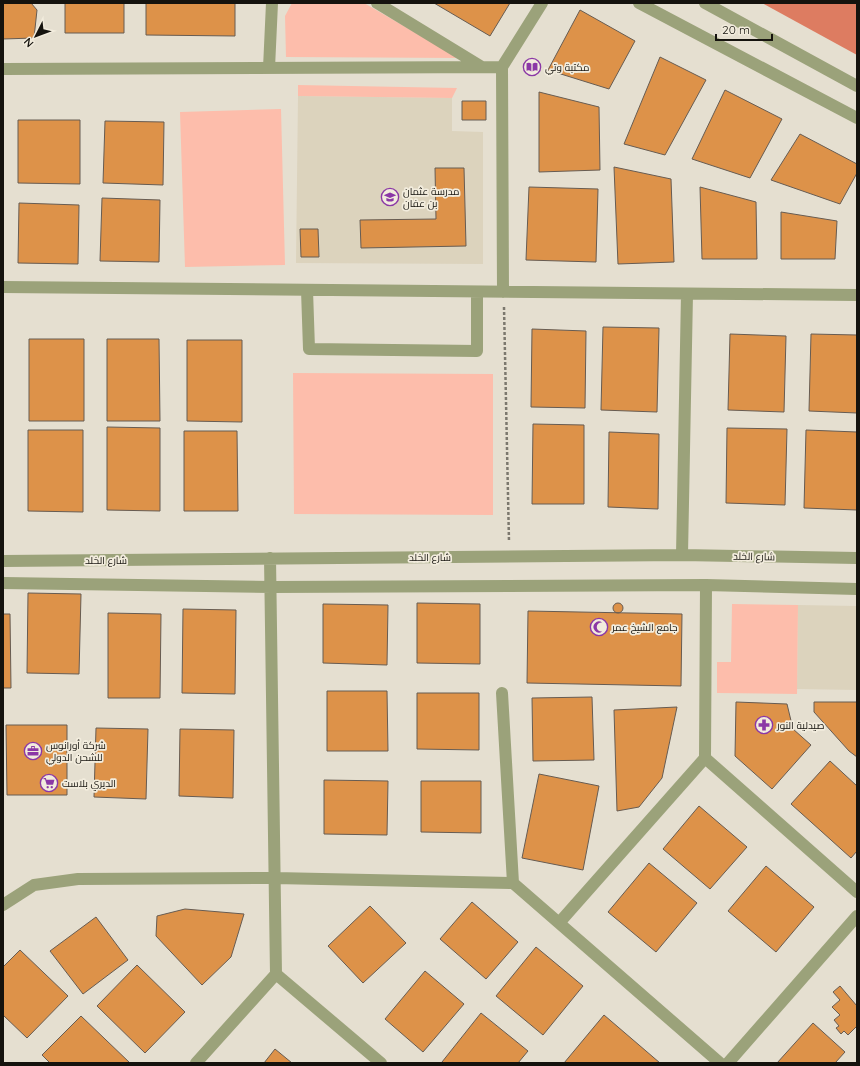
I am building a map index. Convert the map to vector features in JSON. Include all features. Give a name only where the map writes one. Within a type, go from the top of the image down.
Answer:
[{"type":"street","points":[[268,68],[272,3]]},
{"type":"street","points":[[377,3],[482,67]]},
{"type":"street","points":[[503,292],[502,67],[542,3]]},
{"type":"street","points":[[639,3],[857,118]]},
{"type":"street","points":[[705,3],[857,86]]},
{"type":"street","points":[[3,69],[502,67]]},
{"type":"street","points":[[3,287],[857,295]]},
{"type":"street","points":[[307,290],[309,349],[357,350],[477,351],[477,292]]},
{"type":"street","points":[[682,555],[687,294]]},
{"type":"street","name":"شارع الخلد","points":[[3,561],[682,555],[857,558]]},
{"type":"street","points":[[196,1063],[276,974],[270,558]]},
{"type":"street","points":[[3,583],[271,587],[706,585],[857,589]]},
{"type":"street","points":[[559,923],[705,758],[706,585]]},
{"type":"street","points":[[502,693],[512,883]]},
{"type":"street","points":[[705,758],[857,892]]},
{"type":"street","points":[[3,905],[34,885],[78,879],[275,878],[512,883],[720,1063]]},
{"type":"street","points":[[728,1063],[857,916]]},
{"type":"street","points":[[276,974],[380,1063]]},
{"type":"path","points":[[503,292],[509,557]]},
{"type":"shaded area","points":[[292,3],[364,3],[459,58],[286,57],[285,16]]},
{"type":"shaded area","points":[[762,3],[857,3],[857,55]]},
{"type":"shaded area","points":[[298,85],[457,88],[452,98],[298,96]]},
{"type":"shaded area","name":"مدرسة عثمان بن عفان","points":[[298,96],[452,98],[452,131],[483,132],[483,264],[296,263]]},
{"type":"shaded area","points":[[281,109],[285,265],[185,267],[180,112]]},
{"type":"shaded area","points":[[293,373],[493,374],[493,515],[294,514]]},
{"type":"shaded area","points":[[732,604],[798,605],[797,694],[717,693],[717,662],[731,662]]},
{"type":"shaded area","points":[[798,605],[857,606],[857,690],[797,689]]},
{"type":"building","points":[[3,3],[31,3],[37,10],[34,38],[3,39]]},
{"type":"building","points":[[65,3],[124,3],[124,33],[65,33]]},
{"type":"building","points":[[146,3],[235,3],[235,36],[146,35]]},
{"type":"building","points":[[434,3],[510,3],[490,36]]},
{"type":"building","points":[[580,10],[635,41],[609,89],[548,70]]},
{"type":"building","points":[[660,57],[706,80],[665,155],[624,144]]},
{"type":"building","points":[[725,90],[782,119],[750,178],[692,159]]},
{"type":"building","points":[[539,92],[599,107],[600,170],[539,172]]},
{"type":"building","points":[[462,101],[486,101],[486,120],[462,120]]},
{"type":"building","points":[[18,120],[80,120],[80,184],[18,183]]},
{"type":"building","points":[[105,121],[164,122],[163,185],[103,183]]},
{"type":"building","points":[[800,134],[857,164],[857,173],[840,204],[771,180]]},
{"type":"building","points":[[614,167],[671,179],[674,262],[618,264]]},
{"type":"building","points":[[435,168],[464,168],[466,246],[361,248],[360,220],[436,219]]},
{"type":"building","points":[[529,187],[598,189],[596,262],[526,260]]},
{"type":"building","points":[[700,187],[756,202],[757,259],[702,259]]},
{"type":"building","points":[[102,198],[160,200],[159,262],[100,261]]},
{"type":"building","points":[[19,203],[79,205],[78,264],[18,263]]},
{"type":"building","points":[[781,212],[837,221],[835,259],[781,259]]},
{"type":"building","points":[[300,229],[318,229],[319,257],[301,257]]},
{"type":"building","points":[[603,327],[659,328],[657,412],[601,410]]},
{"type":"building","points":[[532,329],[586,331],[585,408],[531,407]]},
{"type":"building","points":[[730,334],[786,336],[784,412],[728,410]]},
{"type":"building","points":[[811,334],[857,335],[857,413],[809,411]]},
{"type":"building","points":[[29,339],[84,339],[84,421],[29,421]]},
{"type":"building","points":[[107,339],[159,339],[160,421],[107,421]]},
{"type":"building","points":[[187,340],[242,340],[242,422],[187,421]]},
{"type":"building","points":[[533,424],[584,425],[584,504],[532,504]]},
{"type":"building","points":[[107,427],[160,428],[160,511],[107,510]]},
{"type":"building","points":[[727,428],[787,429],[785,505],[726,503]]},
{"type":"building","points":[[28,430],[83,430],[83,512],[28,511]]},
{"type":"building","points":[[806,430],[857,432],[857,510],[804,508]]},
{"type":"building","points":[[184,431],[237,431],[238,511],[184,511]]},
{"type":"building","points":[[609,432],[659,434],[658,509],[608,507]]},
{"type":"building","points":[[28,593],[81,594],[79,674],[27,673]]},
{"type":"building","points":[[417,603],[480,604],[480,664],[417,663]]},
{"type":"building","points":[[616,603],[620,603],[622,604],[622,612],[616,613],[613,610],[613,606]]},
{"type":"building","points":[[323,604],[388,605],[387,665],[323,663]]},
{"type":"building","points":[[183,609],[236,610],[235,694],[182,693]]},
{"type":"building","points":[[528,611],[682,614],[681,686],[527,683]]},
{"type":"building","points":[[108,613],[161,614],[160,698],[108,698]]},
{"type":"building","points":[[3,614],[10,614],[11,688],[3,688]]},
{"type":"building","points":[[327,691],[387,691],[388,751],[327,751]]},
{"type":"building","points":[[417,693],[479,693],[479,750],[417,749]]},
{"type":"building","points":[[592,697],[594,760],[533,761],[532,698]]},
{"type":"building","points":[[736,702],[787,704],[793,729],[811,745],[772,789],[735,756]]},
{"type":"building","points":[[814,702],[857,702],[857,757],[849,751],[814,712]]},
{"type":"building","points":[[677,707],[662,778],[639,807],[617,811],[614,710]]},
{"type":"building","points":[[6,725],[67,725],[67,795],[7,795]]},
{"type":"building","points":[[96,728],[148,729],[146,799],[94,797]]},
{"type":"building","points":[[180,729],[234,730],[233,798],[179,796]]},
{"type":"building","points":[[830,761],[857,786],[857,851],[851,858],[791,804]]},
{"type":"building","points":[[539,774],[599,786],[583,870],[522,858]]},
{"type":"building","points":[[324,780],[388,781],[387,835],[324,834]]},
{"type":"building","points":[[421,781],[481,781],[481,833],[421,832]]},
{"type":"building","points":[[699,806],[747,847],[710,889],[663,849]]},
{"type":"building","points":[[649,863],[697,903],[656,952],[608,912]]},
{"type":"building","points":[[766,866],[814,907],[776,952],[728,911]]},
{"type":"building","points":[[472,902],[518,942],[486,979],[440,939]]},
{"type":"building","points":[[370,906],[406,943],[363,983],[328,946]]},
{"type":"building","points":[[185,909],[244,914],[231,957],[202,985],[156,936],[157,916]]},
{"type":"building","points":[[96,917],[128,960],[83,994],[50,951]]},
{"type":"building","points":[[536,947],[583,986],[543,1035],[496,996]]},
{"type":"building","points":[[20,950],[68,996],[27,1038],[3,1015],[3,967]]},
{"type":"building","points":[[137,965],[185,1012],[145,1053],[97,1006]]},
{"type":"building","points":[[425,971],[464,1004],[423,1052],[385,1019]]},
{"type":"building","points":[[840,986],[857,1006],[857,1026],[848,1035],[844,1031],[841,1034],[836,1028],[839,1026],[834,1020],[840,1015],[832,1007],[840,1000],[833,992]]},
{"type":"building","points":[[481,1013],[528,1051],[518,1063],[443,1063],[442,1062]]},
{"type":"building","points":[[604,1015],[660,1063],[564,1063]]},
{"type":"building","points":[[81,1016],[130,1063],[50,1063],[42,1055]]},
{"type":"building","points":[[813,1023],[845,1052],[835,1063],[777,1063]]},
{"type":"building","points":[[275,1049],[292,1063],[264,1063]]},
{"type":"place","name":"مكتبة وتي","points":[[532,67]]},
{"type":"place","name":"مدرسة عثمان بن عفان","points":[[390,197]]},
{"type":"place","name":"جامع الشيخ عمر","points":[[599,627]]},
{"type":"place","name":"صيدلية النور","points":[[764,725]]},
{"type":"place","name":"شركة أورانوس للشحن الدولي","points":[[33,751]]},
{"type":"place","name":"الديري بلاست","points":[[49,783]]}]
